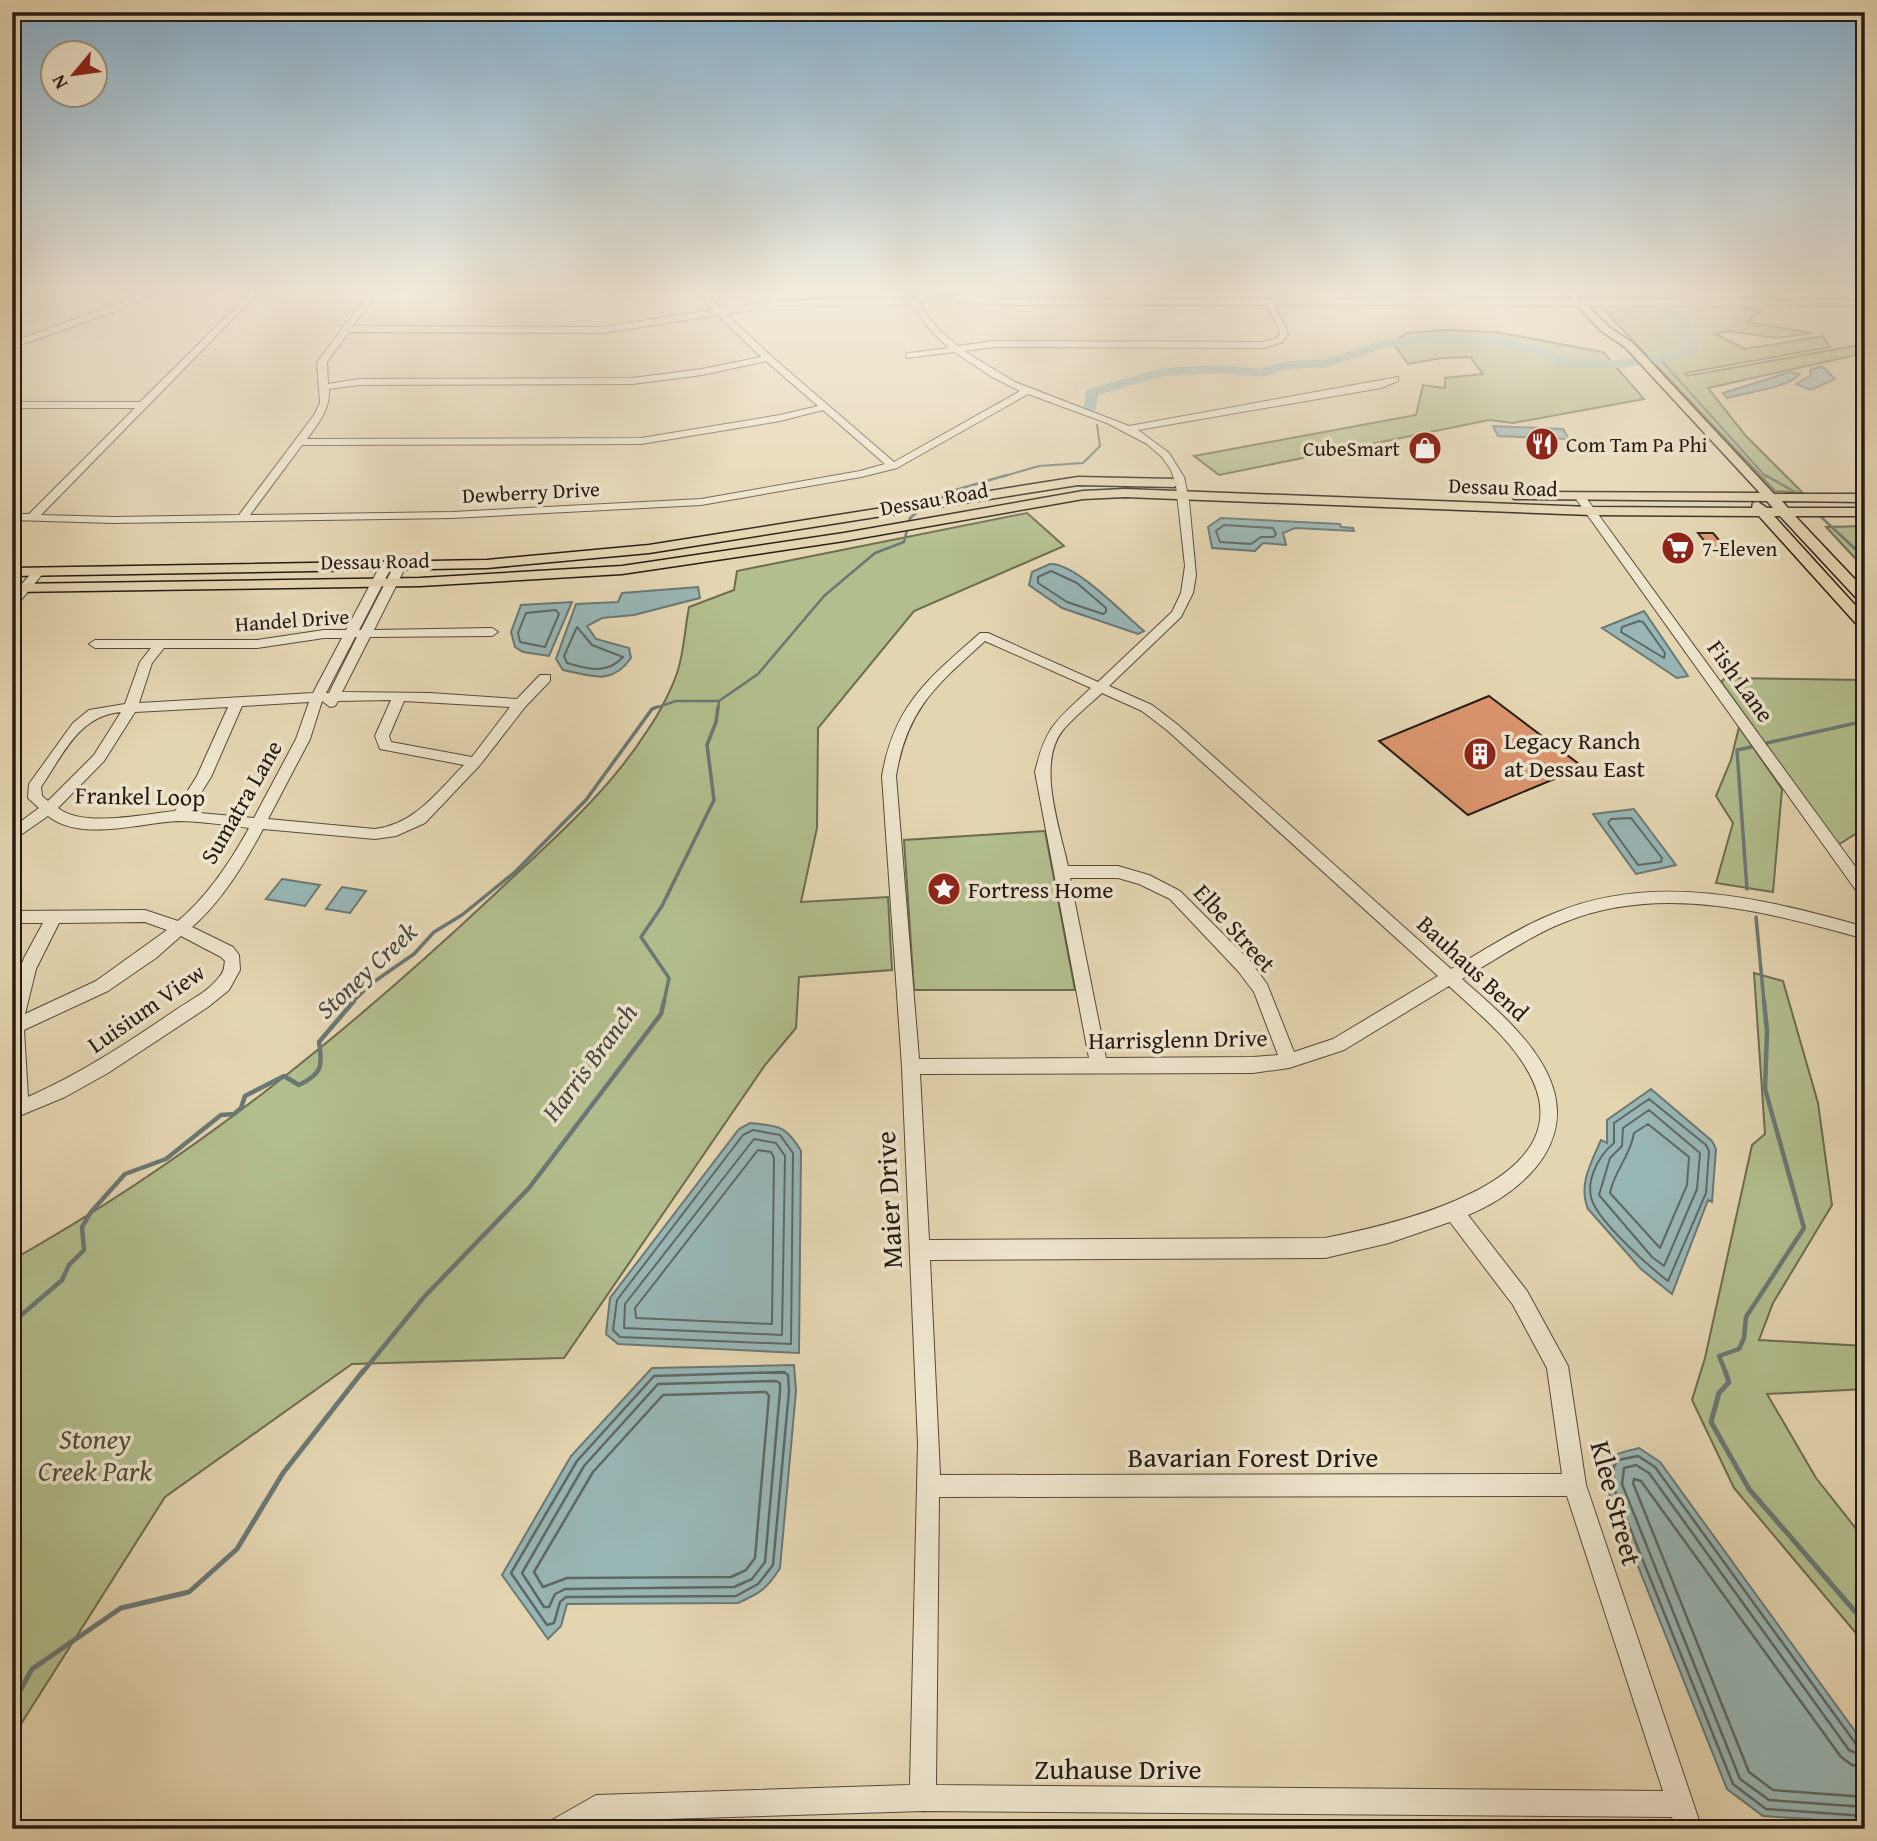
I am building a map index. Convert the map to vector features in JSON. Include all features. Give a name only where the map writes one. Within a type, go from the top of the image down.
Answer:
[{"type":"main road","points":[[1643,379],[1750,498],[1766,504]]},
{"type":"main road","points":[[1660,379],[1865,625]]},
{"type":"main road","name":"Dessau Road","points":[[12,572],[487,564],[649,549],[1013,489],[1078,481],[1149,480],[1182,489],[1591,511],[1865,498]]},
{"type":"main road","name":"Dessau Road","points":[[19,588],[385,582],[622,570],[844,537],[1083,495],[1182,489],[1750,498]]},
{"type":"main road","name":"Dessau Road","points":[[1766,504],[1782,512],[1865,512]]},
{"type":"main road","points":[[1782,512],[1865,599]]},
{"type":"street","points":[[32,518],[167,379]]},
{"type":"street","points":[[241,519],[323,409],[323,379]]},
{"type":"street","points":[[324,387],[359,382],[648,379]]},
{"type":"street","points":[[792,379],[893,466]]},
{"type":"street","points":[[1005,379],[1129,429],[1151,444],[1176,468],[1182,489],[1192,575],[1187,596],[1177,614],[1058,727],[1045,754],[1042,772],[1099,1065]]},
{"type":"street","points":[[1129,429],[1381,385],[1395,379]]},
{"type":"street","name":"Dewberry Drive","points":[[12,517],[241,519],[452,515],[701,502],[821,482],[893,466],[916,456],[1028,390]]},
{"type":"street","points":[[12,405],[141,405]]},
{"type":"street","points":[[300,442],[641,441],[780,418],[825,407]]},
{"type":"street","name":"Fish Lane","points":[[1580,497],[1865,892]]},
{"type":"street","name":"Sumatra Lane","points":[[303,739],[334,698],[366,634],[393,566]]},
{"type":"street","points":[[12,603],[19,588],[39,571]]},
{"type":"street","name":"Sumatra Lane","points":[[14,1027],[102,986],[150,953],[198,913],[244,850],[303,739],[317,698],[351,634],[385,582]]},
{"type":"street","name":"Handel Drive","points":[[94,644],[257,644],[324,634],[492,632]]},
{"type":"street","name":"Bauhaus Bend","points":[[920,1250],[1325,1248],[1378,1238],[1455,1213],[1518,1175],[1535,1156],[1547,1129],[1549,1106],[1541,1080],[1528,1056],[1505,1027],[1173,728],[1147,708],[984,636]]},
{"type":"street","name":"Maier Drive","points":[[923,1798],[930,1486],[911,1067],[889,775],[891,752],[910,708],[927,687],[984,636]]},
{"type":"street","points":[[12,836],[49,808],[99,758],[130,709],[146,662],[160,645]]},
{"type":"street","name":"Frankel Loop","points":[[520,704],[461,697],[399,697],[317,698],[130,709],[110,707],[83,720],[34,787],[35,798],[59,817],[86,823],[179,817],[375,834],[391,832],[420,819],[475,762],[520,704],[545,678]]},
{"type":"street","points":[[399,697],[382,736],[385,746],[475,762]]},
{"type":"street","points":[[179,817],[204,777],[236,704]]},
{"type":"street","name":"Elbe Street","points":[[1063,872],[1118,872],[1144,879],[1175,895],[1244,966],[1261,989],[1289,1061]]},
{"type":"street","name":"Harrisglenn Drive","points":[[911,1067],[1253,1065],[1289,1061],[1338,1045],[1449,978],[1560,916],[1628,900],[1670,897],[1752,904],[1865,933]]},
{"type":"street","name":"Luisium View","points":[[12,917],[145,916],[180,928],[226,952],[233,960],[233,971],[226,982],[101,1070],[16,1110]]},
{"type":"street","points":[[16,1110],[14,1027],[18,1001],[27,973],[54,917]]},
{"type":"street","name":"Klee Street","points":[[1455,1213],[1521,1298],[1557,1366],[1575,1485],[1685,1816]]},
{"type":"street","name":"Bavarian Forest Drive","points":[[930,1486],[1575,1485]]},
{"type":"street","name":"Zuhause Drive","points":[[561,1829],[596,1808],[923,1798],[1685,1816]]},
{"type":"green space","points":[[1445,379],[1626,379],[1644,399],[1513,423],[1489,420],[1219,475],[1194,456],[1416,415],[1423,385],[1445,388]]},
{"type":"green space","points":[[1669,379],[1749,379],[1708,388],[1746,436],[1803,493],[1775,491]]},
{"type":"green space","name":"Stoney Creek Park","points":[[1027,513],[1064,546],[914,611],[818,728],[817,828],[801,902],[888,897],[892,970],[799,977],[796,1028],[765,1065],[564,1358],[352,1364],[165,1497],[12,1738],[12,1260],[142,1180],[265,1092],[383,995],[557,836],[614,776],[656,717],[678,670],[689,607],[734,590],[737,571]]},
{"type":"green space","points":[[1865,526],[1865,569],[1826,527]]},
{"type":"green space","points":[[1725,678],[1865,680],[1865,828],[1838,845],[1721,682]]},
{"type":"green space","points":[[1739,727],[1782,789],[1773,892],[1716,883],[1733,823],[1716,796],[1731,760]]},
{"type":"green space","points":[[1045,831],[1075,990],[914,990],[904,840]]},
{"type":"green space","points":[[1754,973],[1783,981],[1818,1103],[1832,1205],[1773,1303],[1759,1340],[1865,1346],[1865,1389],[1767,1394],[1816,1478],[1865,1540],[1865,1644],[1734,1488],[1692,1400],[1705,1358],[1752,1145],[1765,1134]]},
{"type":"water","points":[[1768,379],[1794,379],[1767,389],[1727,398],[1723,393]]},
{"type":"water","points":[[1804,379],[1835,379],[1811,390],[1796,384]]},
{"type":"water","points":[[1493,426],[1563,429],[1569,439],[1498,436]]},
{"type":"water","points":[[1221,518],[1340,524],[1341,527],[1353,528],[1354,531],[1295,528],[1283,533],[1286,545],[1263,543],[1255,551],[1212,548],[1208,527]]},
{"type":"water","points":[[1050,564],[1061,566],[1086,580],[1144,631],[1138,634],[1062,608],[1029,585],[1032,572]]},
{"type":"water","points":[[698,587],[700,598],[634,615],[602,618],[587,626],[596,639],[629,648],[631,658],[616,673],[601,677],[563,670],[556,659],[576,604],[618,602],[622,593]]},
{"type":"water","points":[[572,602],[549,656],[523,652],[515,647],[511,632],[521,605]]},
{"type":"water","points":[[1644,611],[1688,676],[1677,678],[1602,628]]},
{"type":"water","points":[[1634,809],[1676,865],[1636,874],[1593,814]]},
{"type":"water","points":[[282,879],[320,885],[305,906],[266,899]]},
{"type":"water","points":[[342,887],[366,891],[350,913],[326,909]]},
{"type":"water","points":[[1651,1089],[1712,1141],[1716,1149],[1712,1202],[1708,1200],[1672,1294],[1641,1269],[1588,1209],[1584,1191],[1590,1166],[1601,1140],[1607,1143],[1607,1120]]},
{"type":"water","points":[[750,1123],[780,1128],[791,1136],[801,1151],[799,1353],[618,1344],[606,1334],[610,1298],[739,1129]]},
{"type":"water","points":[[794,1365],[796,1391],[780,1568],[767,1586],[738,1603],[567,1604],[561,1626],[548,1639],[502,1575],[571,1456],[652,1368]]},
{"type":"water","points":[[1639,1448],[1660,1462],[1865,1745],[1865,1823],[1763,1816],[1727,1789],[1606,1486],[1612,1458]]},
{"type":"building","name":"7-Eleven","points":[[1698,533],[1713,533],[1730,553],[1714,553]]},
{"type":"building","name":"Legacy Ranch at Dessau East","points":[[1489,696],[1583,767],[1468,815],[1379,741]]},
{"type":"waterway","name":"Harris Branch","points":[[1091,407],[1091,393],[1139,379]]},
{"type":"waterway","points":[[1678,379],[1766,477]]},
{"type":"waterway","name":"Harris Branch","points":[[1001,477],[1039,466],[1083,463],[1100,446],[1097,425]]},
{"type":"waterway","name":"Harris Branch","points":[[930,502],[952,491],[1007,475]]},
{"type":"waterway","points":[[1765,475],[1795,492]]},
{"type":"waterway","name":"Harris Branch","points":[[718,709],[719,701],[758,674],[824,596],[875,553],[904,542],[910,518],[924,507]]},
{"type":"waterway","points":[[1821,517],[1865,558]]},
{"type":"waterway","name":"Stoney Creek","points":[[652,709],[676,701],[718,701]]},
{"type":"waterway","name":"Stoney Creek","points":[[652,709],[657,707]]},
{"type":"waterway","name":"Harris Branch","points":[[664,1002],[669,978],[641,937],[662,906],[714,800],[707,745],[716,722],[718,707]]},
{"type":"waterway","name":"Stoney Creek","points":[[352,1002],[375,981],[414,954],[434,932],[462,915],[515,872],[586,800],[652,709]]},
{"type":"waterway","points":[[1767,743],[1865,721]]},
{"type":"waterway","points":[[1747,889],[1737,750],[1751,747]]},
{"type":"waterway","points":[[1756,917],[1764,1002]]},
{"type":"waterway","name":"Stoney Creek","points":[[12,1319],[19,1317],[62,1280],[69,1265],[84,1250],[82,1227],[91,1212],[125,1174],[166,1159],[221,1115],[234,1114],[241,1108],[245,1096],[284,1076],[299,1085],[312,1077],[319,1068],[319,1042],[354,1001]]},
{"type":"waterway","name":"Harris Branch","points":[[362,1373],[424,1297],[529,1188],[661,1014],[664,1001]]},
{"type":"waterway","points":[[1726,1373],[1719,1356],[1739,1349],[1744,1338],[1746,1317],[1804,1228],[1765,1089],[1767,1031],[1764,1001]]},
{"type":"waterway","name":"Harris Branch","points":[[12,1705],[32,1669],[121,1608],[189,1592],[237,1549],[283,1473],[363,1371]]},
{"type":"waterway","points":[[1725,1371],[1729,1382],[1719,1393],[1711,1422],[1749,1489],[1865,1623]]},
{"type":"place","name":"Com Tam Pa Phi","points":[[1542,444]]},
{"type":"place","name":"CubeSmart","points":[[1425,448]]},
{"type":"place","name":"7-Eleven","points":[[1678,548]]},
{"type":"place","name":"Legacy Ranch at Dessau East","points":[[1480,754]]},
{"type":"place","name":"Fortress Home","points":[[944,889]]}]
